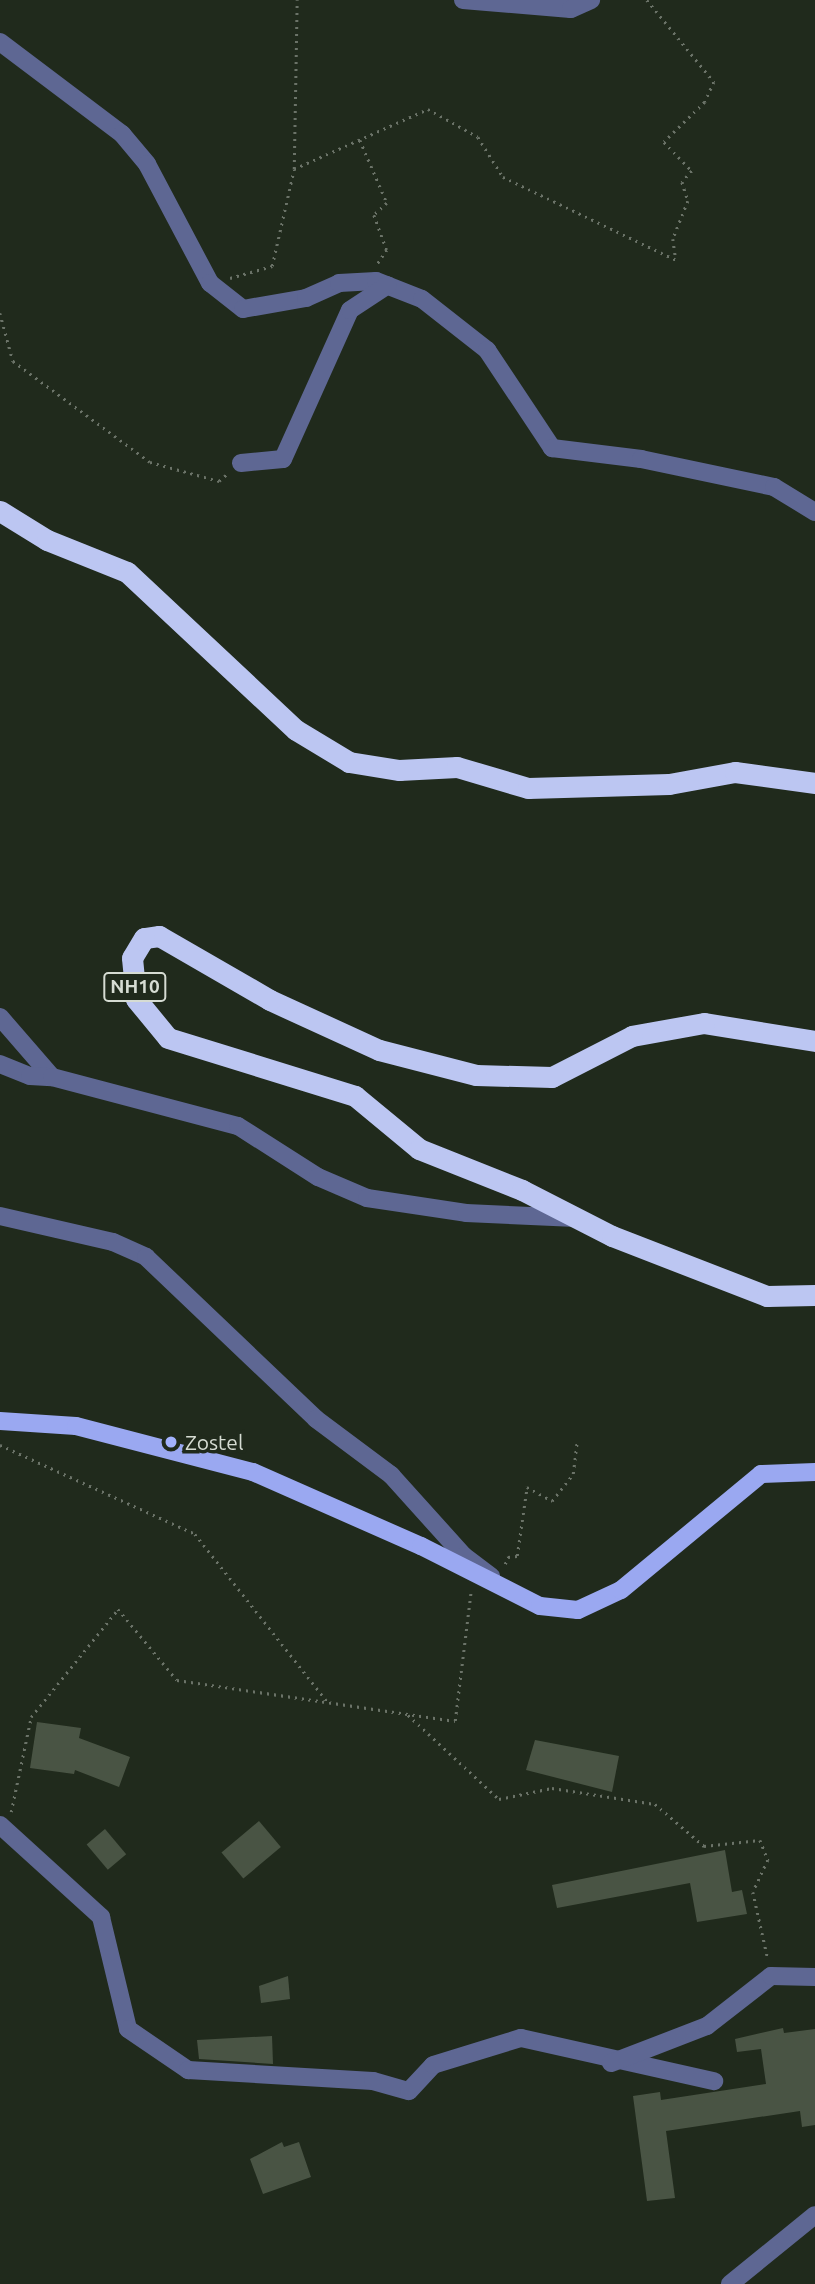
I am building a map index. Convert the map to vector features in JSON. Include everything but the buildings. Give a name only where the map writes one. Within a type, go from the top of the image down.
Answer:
[{"type":"highway","points":[[0,511],[47,540],[127,572],[296,730],[349,762],[399,771],[457,767],[528,788],[669,784],[735,772],[815,783]]},
{"type":"highway","name":"NH10","points":[[815,1041],[705,1023],[632,1036],[552,1077],[476,1075],[379,1050],[271,1000],[159,936],[144,938],[133,951],[136,999],[168,1038],[355,1096],[419,1149],[522,1190],[578,1218],[767,1296],[815,1295]]},
{"type":"main road","points":[[0,1421],[76,1426],[253,1472],[540,1606],[578,1610],[621,1590],[761,1474],[815,1472]]},
{"type":"street","points":[[463,0],[571,9],[591,0]]},
{"type":"street","points":[[0,43],[122,134],[147,164],[210,283],[243,309],[306,298],[339,283],[388,285],[422,299],[487,350],[552,448],[641,459],[774,487],[815,512]]},
{"type":"street","points":[[241,463],[284,459],[349,310],[388,285]]},
{"type":"street","points":[[0,1017],[52,1077]]},
{"type":"street","points":[[0,1064],[30,1076],[52,1077],[238,1126],[318,1177],[367,1198],[466,1213],[578,1218]]},
{"type":"street","points":[[0,1216],[113,1242],[146,1257],[316,1419],[391,1475],[464,1556],[519,1597]]},
{"type":"street","points":[[4,1827],[101,1917],[128,2029],[188,2070],[373,2081],[409,2091],[433,2065],[521,2038],[611,2063],[714,2081]]},
{"type":"street","points":[[611,2063],[707,2026],[771,1976],[815,1978]]},
{"type":"street","points":[[730,2284],[815,2214]]},
{"type":"path","points":[[210,283],[272,266],[294,169],[297,0]]},
{"type":"path","points":[[294,169],[428,109],[478,137],[503,177],[676,260],[673,239],[688,201],[682,182],[692,171],[664,142],[705,102],[714,82],[647,0]]},
{"type":"path","points":[[360,140],[387,203],[374,215],[387,250],[373,270],[389,266]]},
{"type":"path","points":[[0,313],[13,361],[150,462],[219,481],[241,463]]},
{"type":"path","points":[[503,1569],[508,1557],[517,1556],[527,1487],[552,1501],[573,1474],[577,1443]]},
{"type":"path","points":[[0,1445],[195,1534],[328,1702]]},
{"type":"path","points":[[4,1827],[31,1717],[118,1609],[177,1680],[455,1721],[473,1573]]},
{"type":"path","points":[[408,1714],[499,1799],[552,1788],[655,1804],[704,1846],[760,1840],[768,1860],[753,1892],[771,1976]]},
{"type":"place","name":"Zostel","points":[[171,1442]]}]
